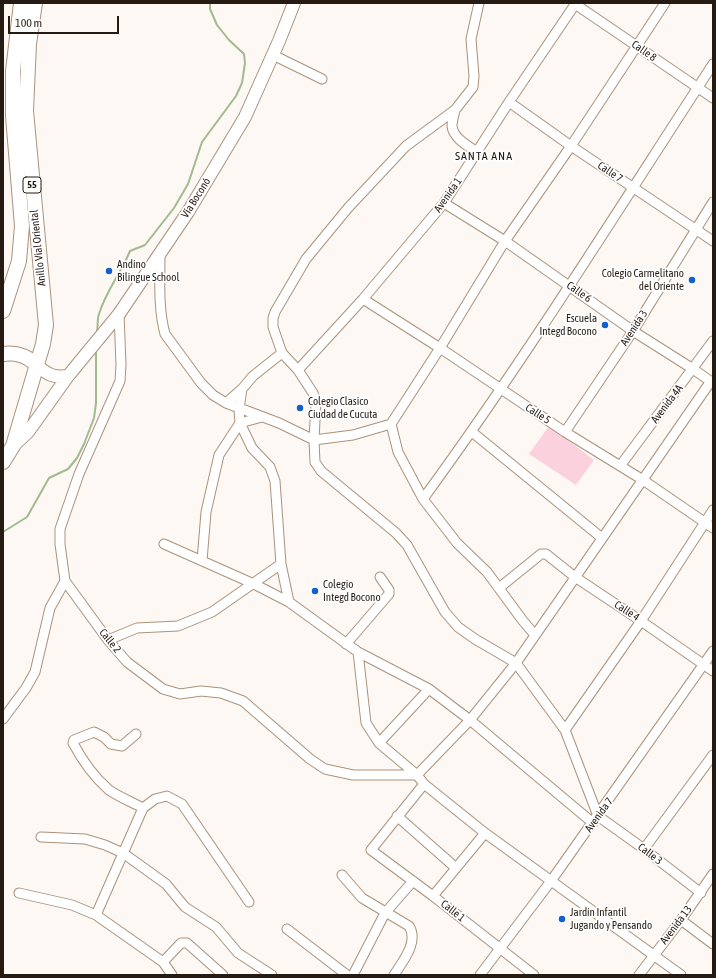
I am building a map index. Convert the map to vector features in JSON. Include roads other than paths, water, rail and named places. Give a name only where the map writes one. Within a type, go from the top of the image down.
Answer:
[{"type":"highway","name":"Anillo Vial Oriental","points":[[3,311],[19,261],[22,232],[13,116],[13,71],[21,3]]},
{"type":"highway","name":"Anillo Vial Oriental","points":[[3,462],[37,365],[43,344],[46,325],[26,111],[29,44],[35,3]]},
{"type":"highway","points":[[3,354],[16,354],[24,356],[37,365]]},
{"type":"main road","name":"Vía Boconó","points":[[8,448],[28,432],[68,376],[119,314],[188,212],[245,117],[273,55],[294,3]]},
{"type":"main road","points":[[37,365],[43,372],[51,376],[68,376]]},
{"type":"street","points":[[479,3],[471,39],[474,76],[473,87],[455,110],[406,146],[348,208],[306,259],[275,312],[273,327],[282,353],[298,370],[313,393],[316,401],[314,440],[315,462],[321,471],[396,533],[407,545],[445,612],[458,627],[516,663],[565,730],[595,820]]},
{"type":"street","points":[[160,254],[160,294],[162,325],[165,334],[201,383],[213,395],[239,409],[279,423],[314,440],[353,435],[391,424],[440,348],[505,241],[571,146],[665,3]]},
{"type":"street","name":"Calle 8","points":[[575,4],[713,98]]},
{"type":"street","name":"Avenida 1","points":[[298,370],[363,299],[444,203],[509,102],[575,4]]},
{"type":"street","points":[[273,55],[322,79]]},
{"type":"street","points":[[423,499],[472,432],[570,286],[713,64]]},
{"type":"street","name":"Calle 7","points":[[509,102],[571,146],[696,228],[713,241]]},
{"type":"street","points":[[455,110],[452,126],[454,133],[460,140],[477,152]]},
{"type":"street","name":"Avenida 3","points":[[565,432],[633,331],[713,202]]},
{"type":"street","name":"Calle 6","points":[[444,203],[505,241],[633,331],[712,382]]},
{"type":"street","name":"Calle 5","points":[[363,299],[440,348],[565,432],[643,480],[713,528]]},
{"type":"street","name":"Calle 2","points":[[119,314],[122,365],[120,381],[79,474],[60,529],[60,544],[65,581],[108,640],[127,662],[163,689],[180,694],[201,691],[221,693],[243,701],[310,759],[325,769],[353,775],[417,775]]},
{"type":"street","name":"Avenida 4A","points":[[620,466],[713,340]]},
{"type":"street","points":[[226,403],[253,376],[282,353]]},
{"type":"street","points":[[417,775],[470,720],[516,663],[712,382]]},
{"type":"street","points":[[242,388],[239,409],[240,423],[252,448],[270,467],[275,481],[281,564],[289,602]]},
{"type":"street","points":[[202,561],[206,512],[219,455],[240,423],[262,417]]},
{"type":"street","points":[[391,424],[398,452],[423,499],[457,543],[487,572],[535,635]]},
{"type":"street","points":[[472,432],[602,538]]},
{"type":"street","points":[[565,730],[641,621],[713,510]]},
{"type":"street","name":"Calle 3","points":[[164,544],[254,584],[289,602],[358,652],[429,689],[595,820],[644,849],[701,893]]},
{"type":"street","name":"Calle 4","points":[[499,588],[541,554],[546,554],[575,577],[713,671]]},
{"type":"street","points":[[108,640],[137,628],[178,626],[212,612],[281,564]]},
{"type":"street","points":[[346,644],[389,594],[389,590],[380,577]]},
{"type":"street","points":[[3,718],[26,688],[35,672],[50,608],[65,581]]},
{"type":"street","name":"Avenida 7","points":[[480,975],[595,820],[713,651]]},
{"type":"street","points":[[358,652],[366,723],[379,744],[417,775],[424,784],[485,833],[681,975]]},
{"type":"street","points":[[379,744],[429,689]]},
{"type":"street","points":[[136,734],[122,746],[111,744],[104,737],[94,732],[74,740],[73,743],[85,763],[110,790],[143,808]]},
{"type":"street","points":[[644,849],[713,755]]},
{"type":"street","points":[[424,784],[397,816],[456,868]]},
{"type":"street","points":[[96,915],[143,808],[155,799],[167,796],[182,804],[249,902]]},
{"type":"street","name":"Calle 1","points":[[397,816],[371,850],[501,948],[534,975]]},
{"type":"street","points":[[433,896],[485,833]]},
{"type":"street","points":[[41,837],[85,839],[105,845],[123,853],[166,884],[185,907],[216,927],[238,953],[272,975]]},
{"type":"street","name":"Avenida 13","points":[[639,975],[701,893],[710,886],[713,874]]},
{"type":"street","points":[[342,875],[362,898],[409,926],[412,932],[413,941],[404,960],[394,975]]},
{"type":"street","points":[[353,975],[386,913],[413,881]]},
{"type":"street","points":[[19,893],[72,905],[96,915],[163,962],[172,975]]},
{"type":"street","points":[[681,920],[713,944]]},
{"type":"street","points":[[288,929],[347,975]]},
{"type":"street","points":[[163,962],[181,943],[187,943],[223,975]]},
{"type":"waterway","points":[[97,333],[98,318],[102,306],[130,251],[145,245],[174,208],[188,184],[202,142],[236,96],[242,83],[245,63],[244,54],[229,40],[217,25],[210,9],[210,3]]},
{"type":"waterway","points":[[3,532],[27,517],[49,478],[68,469],[77,458],[94,418],[96,403],[96,349]]},
{"type":"place","name":"Andino Bilingue School","points":[[109,271]]},
{"type":"place","name":"Colegio Carmelitano del Oriente","points":[[692,280]]},
{"type":"place","name":"Escuela Integd Bocono","points":[[605,325]]},
{"type":"place","name":"Colegio Clasico Ciudad de Cucuta","points":[[300,408]]},
{"type":"place","name":"Colegio Integd Bocono","points":[[315,591]]},
{"type":"place","name":"Jardín Infantil Jugando y Pensando","points":[[562,919]]},
{"type":"district","name":"SANTA ANA","points":[[484,156]]}]
